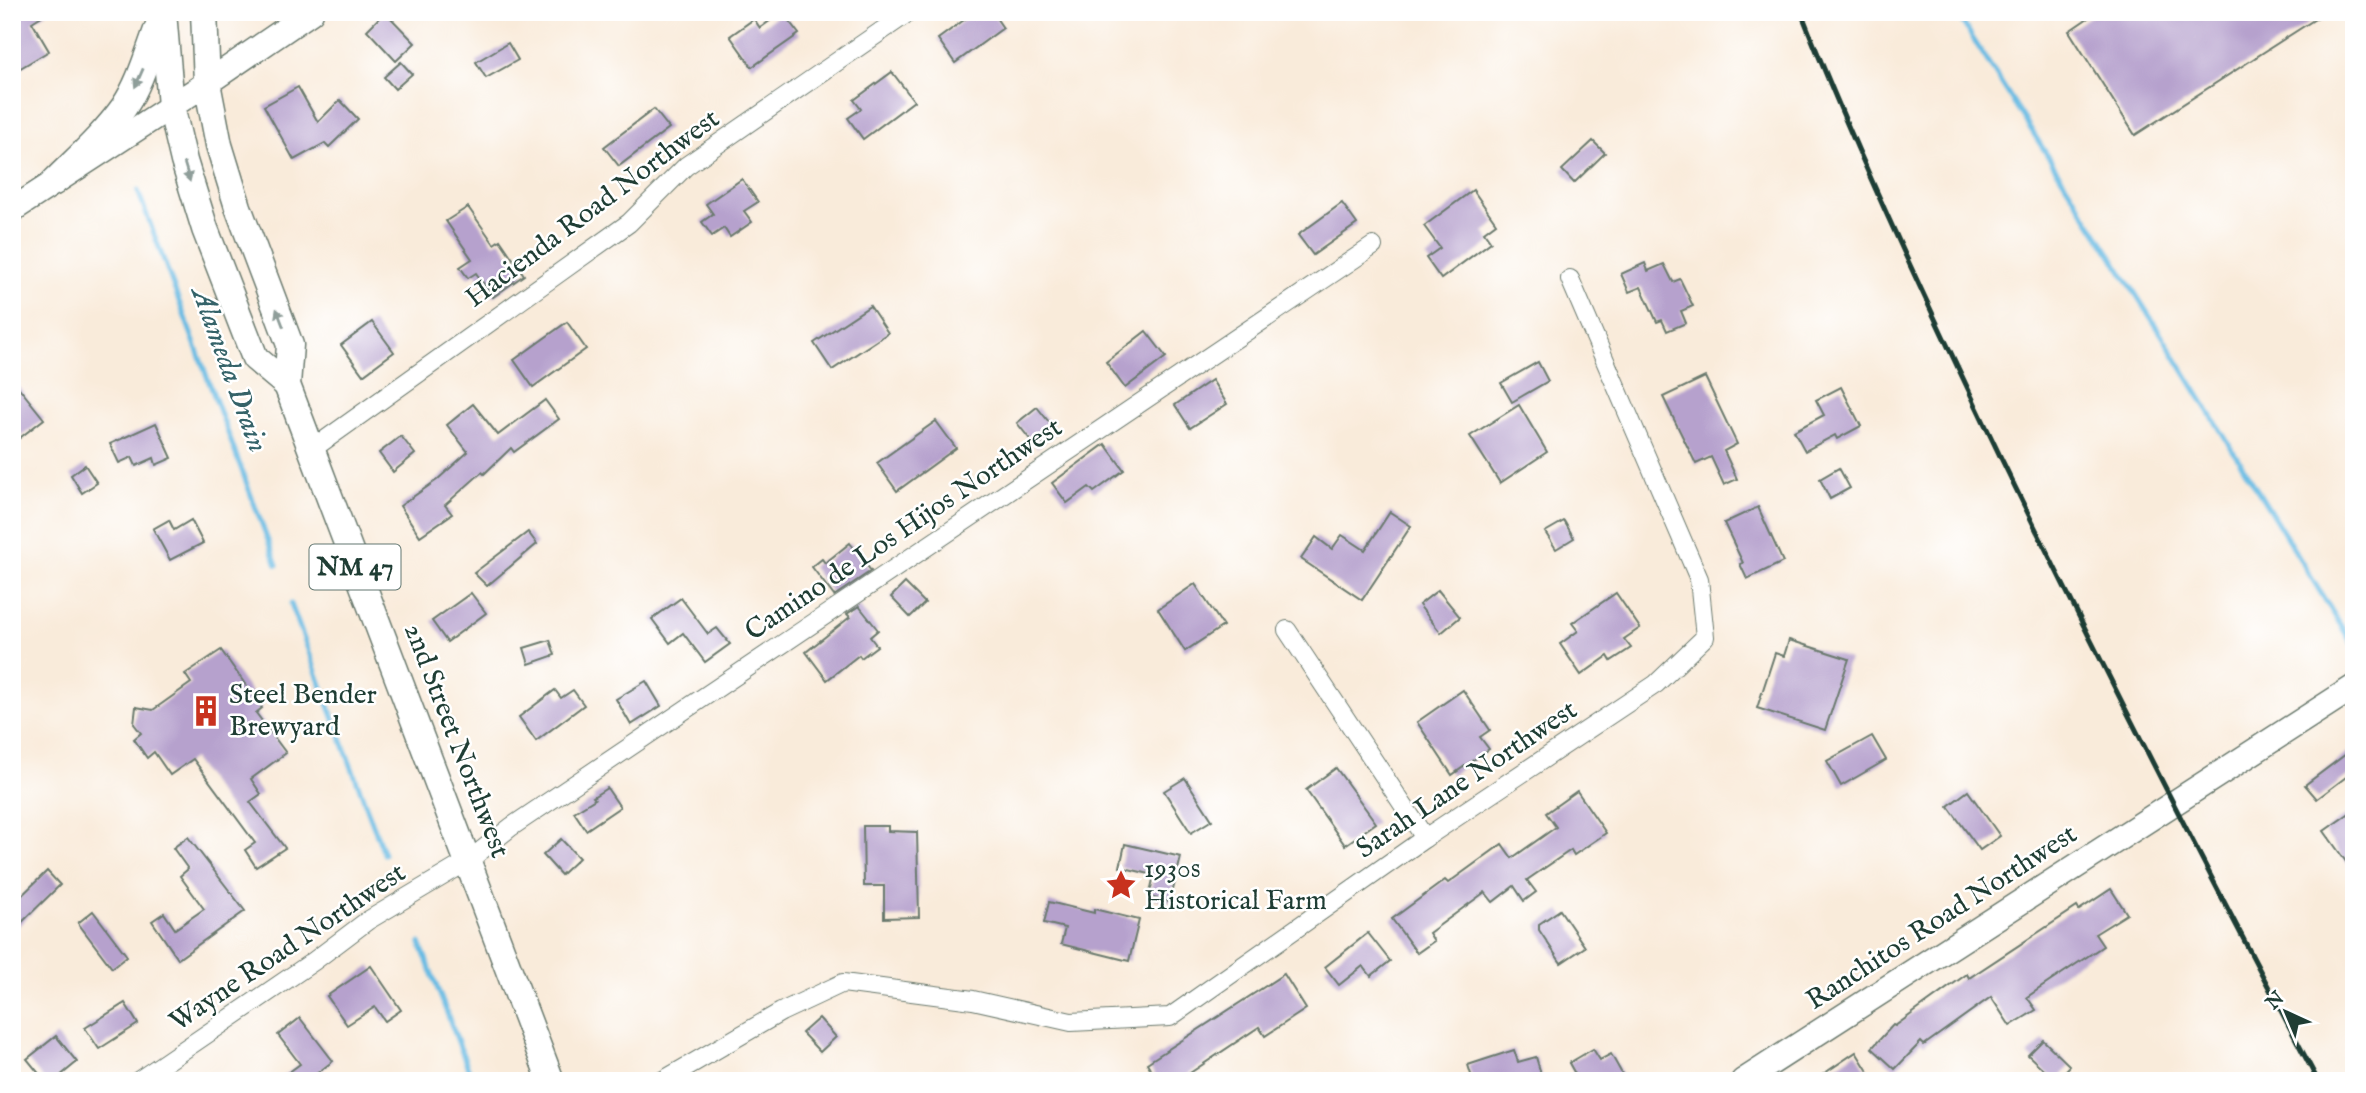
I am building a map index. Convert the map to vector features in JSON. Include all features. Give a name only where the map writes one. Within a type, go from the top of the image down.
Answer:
[{"type":"main road","name":"2nd Street Northwest","points":[[204,12],[207,83],[219,145],[238,207],[290,345],[287,385],[551,1081]]},
{"type":"main road","name":"2nd Street Northwest","points":[[163,13],[171,106],[184,161],[205,229],[255,358],[287,385]]},
{"type":"main road","points":[[54,182],[124,107],[163,13]]},
{"type":"street","points":[[12,210],[311,12]]},
{"type":"street","name":"Hacienda Road Northwest","points":[[311,450],[629,223],[687,166],[909,12]]},
{"type":"street","name":"Camino de Los Hijos Northwest","points":[[468,861],[511,827],[1373,246]]},
{"type":"street","name":"Sarah Lane Northwest","points":[[662,1081],[781,1012],[843,983],[973,1000],[1072,1023],[1170,1017],[1425,838],[1656,684],[1705,636],[1699,579],[1570,279]]},
{"type":"street","points":[[1287,630],[1425,838]]},
{"type":"street","name":"Ranchitos Road Northwest","points":[[1743,1081],[2354,687]]},
{"type":"street","name":"Wayne Road Northwest","points":[[138,1081],[314,961],[366,921],[468,861]]},
{"type":"building","points":[[12,12],[48,12],[32,22],[49,51],[12,73]]},
{"type":"building","points":[[385,12],[415,43],[396,61],[367,30]]},
{"type":"building","points":[[782,12],[799,34],[752,67],[730,36],[754,19],[760,28]]},
{"type":"building","points":[[975,12],[992,12],[1003,28],[955,63],[938,39]]},
{"type":"building","points":[[2097,12],[2326,12],[2135,135],[2069,31]]},
{"type":"building","points":[[508,43],[518,60],[486,78],[476,62]]},
{"type":"building","points":[[401,62],[412,74],[395,89],[384,77]]},
{"type":"building","points":[[892,72],[914,101],[863,139],[848,118],[861,109],[854,100]]},
{"type":"building","points":[[298,87],[318,122],[340,100],[358,119],[329,147],[325,143],[294,160],[264,106]]},
{"type":"building","points":[[654,109],[669,128],[619,166],[604,147]]},
{"type":"building","points":[[1593,141],[1605,153],[1574,183],[1562,170]]},
{"type":"building","points":[[742,179],[758,202],[744,211],[752,222],[730,237],[724,228],[712,236],[702,222],[713,214],[706,204]]},
{"type":"building","points":[[1473,190],[1496,223],[1484,232],[1491,242],[1441,279],[1426,258],[1440,248],[1424,226]]},
{"type":"building","points":[[1342,203],[1357,224],[1313,255],[1298,235]]},
{"type":"building","points":[[468,207],[494,244],[500,240],[524,275],[493,297],[476,273],[468,278],[460,267],[472,259],[446,221]]},
{"type":"building","points":[[1645,263],[1648,271],[1664,264],[1673,282],[1680,279],[1693,306],[1681,311],[1686,323],[1667,331],[1662,320],[1657,322],[1641,287],[1629,292],[1621,274]]},
{"type":"building","points":[[870,306],[888,333],[832,370],[814,343]]},
{"type":"building","points":[[372,322],[394,352],[363,375],[341,345]]},
{"type":"building","points":[[567,322],[586,349],[533,387],[514,360]]},
{"type":"building","points":[[1146,331],[1166,357],[1125,388],[1106,362]]},
{"type":"building","points":[[1538,362],[1548,381],[1512,402],[1501,383]]},
{"type":"building","points":[[1705,377],[1737,444],[1724,451],[1737,479],[1724,485],[1711,457],[1696,464],[1663,397]]},
{"type":"building","points":[[12,379],[44,419],[12,444]]},
{"type":"building","points":[[1212,380],[1227,404],[1190,428],[1175,405]]},
{"type":"building","points":[[1841,387],[1861,426],[1837,439],[1835,435],[1805,451],[1794,431],[1824,415],[1816,400]]},
{"type":"building","points":[[545,400],[559,419],[514,452],[511,448],[484,474],[482,472],[445,505],[452,514],[420,536],[400,506],[437,480],[468,452],[447,425],[473,404],[498,435]]},
{"type":"building","points":[[1519,405],[1547,452],[1500,483],[1470,436]]},
{"type":"building","points":[[1037,407],[1057,432],[1037,448],[1017,423]]},
{"type":"building","points":[[936,421],[956,448],[897,491],[877,463]]},
{"type":"building","points":[[156,423],[172,458],[156,465],[154,458],[136,466],[132,457],[119,463],[110,444]]},
{"type":"building","points":[[401,436],[415,454],[393,472],[379,453]]},
{"type":"building","points":[[1105,444],[1124,470],[1094,492],[1089,487],[1067,503],[1052,483]]},
{"type":"building","points":[[85,465],[97,483],[82,493],[71,475]]},
{"type":"building","points":[[1839,468],[1850,488],[1830,499],[1820,479]]},
{"type":"building","points":[[1758,507],[1783,562],[1747,579],[1740,564],[1743,563],[1724,523]]},
{"type":"building","points":[[1390,512],[1411,526],[1362,600],[1301,559],[1316,537],[1332,549],[1342,535],[1365,550]]},
{"type":"building","points":[[169,520],[174,530],[191,520],[203,543],[170,560],[153,529]]},
{"type":"building","points":[[1564,521],[1574,538],[1556,549],[1545,532]]},
{"type":"building","points":[[528,532],[537,544],[487,586],[474,573]]},
{"type":"building","points":[[850,543],[871,571],[834,596],[812,567],[822,559],[825,563]]},
{"type":"building","points":[[905,583],[925,603],[910,617],[891,597]]},
{"type":"building","points":[[1195,584],[1223,626],[1185,651],[1158,609]]},
{"type":"building","points":[[1438,590],[1460,617],[1441,633],[1419,605]]},
{"type":"building","points":[[471,593],[486,613],[447,642],[432,621]]},
{"type":"building","points":[[1616,593],[1640,628],[1624,639],[1631,648],[1611,661],[1608,656],[1581,675],[1560,644],[1578,631],[1572,623]]},
{"type":"building","points":[[681,598],[708,634],[717,628],[730,644],[705,662],[683,633],[670,643],[652,619]]},
{"type":"building","points":[[859,606],[878,630],[870,637],[877,646],[861,658],[859,655],[827,680],[806,652],[850,617],[847,614]]},
{"type":"building","points":[[550,640],[555,655],[529,664],[524,648]]},
{"type":"building","points":[[1789,640],[1849,659],[1825,730],[1757,708],[1775,653],[1784,656]]},
{"type":"building","points":[[221,650],[262,708],[256,713],[286,753],[251,779],[261,794],[250,802],[285,848],[256,867],[245,850],[255,843],[193,759],[170,775],[154,752],[147,758],[134,739],[141,733],[134,724],[136,707],[153,710],[191,683],[185,674]]},
{"type":"building","points":[[646,681],[661,706],[631,725],[616,699]]},
{"type":"building","points":[[555,690],[561,698],[573,690],[584,705],[536,741],[519,717]]},
{"type":"building","points":[[1463,690],[1490,730],[1480,737],[1489,749],[1452,775],[1417,722]]},
{"type":"building","points":[[1872,736],[1886,760],[1841,786],[1827,761]]},
{"type":"building","points":[[2354,748],[2354,771],[2317,799],[2305,785]]},
{"type":"building","points":[[1336,768],[1376,823],[1345,845],[1306,790]]},
{"type":"building","points":[[1185,778],[1212,820],[1191,833],[1164,791]]},
{"type":"building","points":[[607,788],[620,807],[586,830],[574,812]]},
{"type":"building","points":[[1577,791],[1606,833],[1574,855],[1571,850],[1527,880],[1536,892],[1524,901],[1514,886],[1493,902],[1485,892],[1429,933],[1434,941],[1417,953],[1392,919],[1445,880],[1448,883],[1502,844],[1512,858],[1556,827],[1546,813]]},
{"type":"building","points":[[1968,791],[2000,836],[1980,850],[1948,806]]},
{"type":"building","points":[[2354,810],[2354,873],[2324,831]]},
{"type":"building","points":[[863,826],[888,826],[888,831],[917,832],[919,917],[884,918],[884,886],[864,886]]},
{"type":"building","points":[[188,837],[245,911],[178,959],[152,921],[164,913],[175,929],[204,909],[180,876],[188,869],[173,848]]},
{"type":"building","points":[[561,839],[579,858],[561,875],[543,855]]},
{"type":"building","points":[[1125,844],[1181,857],[1170,902],[1149,897],[1154,875],[1120,867]]},
{"type":"building","points":[[47,871],[60,885],[12,932],[12,905]]},
{"type":"building","points":[[2111,889],[2127,914],[2095,934],[2103,946],[2027,997],[2036,1010],[2010,1026],[1991,997],[1924,1045],[1921,1042],[1895,1069],[1872,1048],[1893,1025],[1967,974],[1969,978],[2077,907],[2079,910]]},
{"type":"building","points":[[1049,902],[1139,920],[1129,961],[1061,944],[1065,928],[1044,923]]},
{"type":"building","points":[[1560,910],[1585,947],[1561,963],[1539,930],[1539,924]]},
{"type":"building","points":[[93,911],[127,956],[112,968],[78,923]]},
{"type":"building","points":[[1368,933],[1390,961],[1371,976],[1363,966],[1339,985],[1325,967]]},
{"type":"building","points":[[371,966],[401,1010],[385,1021],[375,1007],[347,1025],[327,996]]},
{"type":"building","points":[[1284,974],[1306,1009],[1265,1036],[1259,1027],[1178,1081],[1158,1081],[1147,1063]]},
{"type":"building","points":[[125,1003],[138,1024],[99,1049],[85,1028]]},
{"type":"building","points":[[300,1018],[333,1061],[307,1081],[277,1081],[300,1064],[278,1035]]},
{"type":"building","points":[[819,1018],[836,1037],[820,1052],[802,1033]]},
{"type":"building","points":[[56,1036],[77,1062],[54,1081],[45,1081],[27,1059]]},
{"type":"building","points":[[2043,1040],[2070,1066],[2056,1081],[2028,1055]]},
{"type":"building","points":[[1593,1049],[1600,1060],[1611,1054],[1626,1081],[1579,1081],[1569,1063]]},
{"type":"building","points":[[1514,1050],[1518,1062],[1536,1057],[1543,1081],[1473,1081],[1468,1065]]},
{"type":"building","points":[[1856,1052],[1874,1081],[1813,1081]]},
{"type":"waterway","points":[[1956,12],[2160,332],[2354,647]]},
{"type":"waterway","name":"Alameda Drain","points":[[138,191],[277,565]]},
{"type":"waterway","name":"Alameda Drain","points":[[291,604],[384,854]]},
{"type":"waterway","name":"Alameda Drain","points":[[420,943],[473,1081]]},
{"type":"railway","points":[[1801,12],[1872,181],[2001,458],[2157,771],[2318,1081]]},
{"type":"place","name":"Steel Bender Brewyard","points":[[206,711]]},
{"type":"place","name":"1930s Historical Farm","points":[[1121,885]]}]
